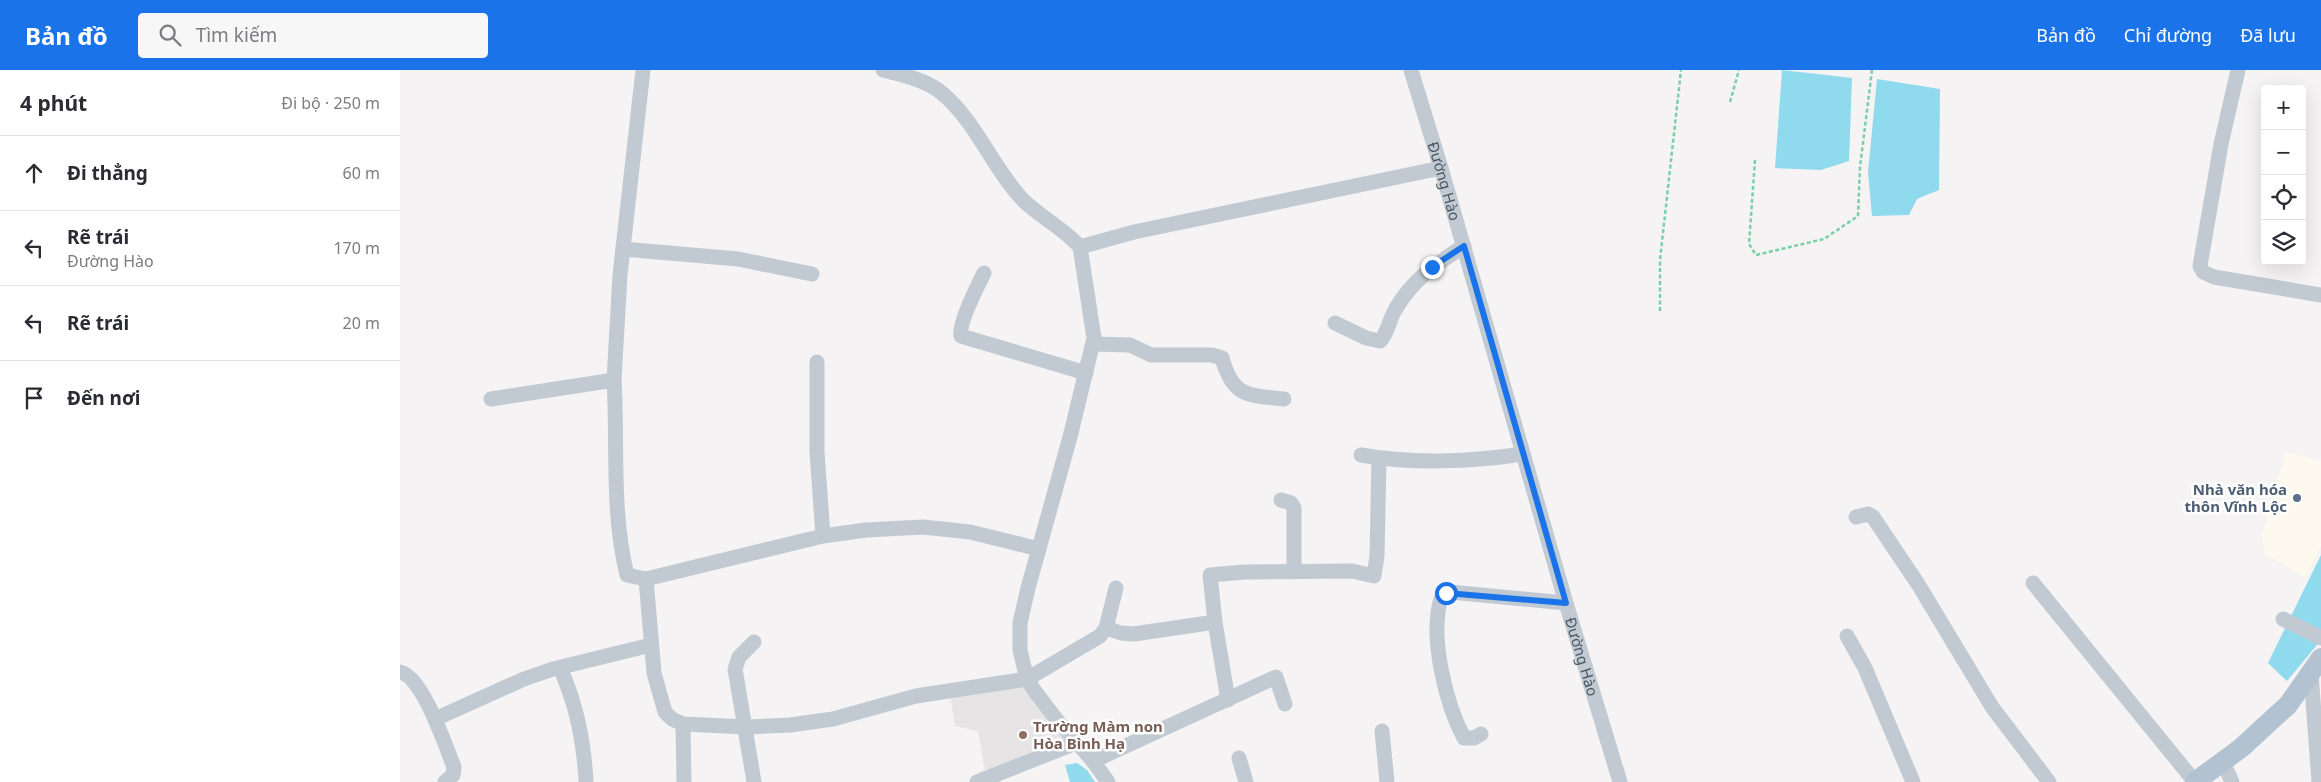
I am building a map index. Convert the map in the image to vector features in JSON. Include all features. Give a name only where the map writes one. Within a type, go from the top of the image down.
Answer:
[{"type":"main road","points":[[2195,782],[2223,762],[2288,705],[2316,666]]},
{"type":"street","points":[[643,70],[622,249],[614,380],[618,513],[621,552],[627,574],[646,579],[822,536],[866,530],[923,527],[970,532],[1039,549]]},
{"type":"street","points":[[883,70],[909,77],[943,93],[970,124],[1023,200],[1080,247],[1094,338],[1020,623],[1020,650],[1027,679],[1056,719],[1093,761],[1108,782]]},
{"type":"street","name":"Đường Hào","points":[[1411,70],[1464,246],[1522,454],[1620,782]]},
{"type":"street","points":[[2238,70],[2221,144],[2200,266],[2204,272],[2214,277],[2321,295]]},
{"type":"street","points":[[1080,247],[1134,232],[1441,168]]},
{"type":"street","points":[[1335,323],[1366,338],[1380,342],[1396,308],[1415,282],[1432,267],[1464,246]]},
{"type":"street","points":[[622,249],[738,259],[812,274]]},
{"type":"street","points":[[984,273],[963,323],[960,332],[961,336],[1086,373]]},
{"type":"street","points":[[1093,344],[1130,345],[1151,355],[1212,355],[1222,358],[1231,384],[1243,392],[1284,399]]},
{"type":"street","points":[[817,362],[817,452],[822,536]]},
{"type":"street","points":[[491,399],[614,380]]},
{"type":"street","points":[[1361,455],[1378,458],[1446,459],[1522,454]]},
{"type":"street","points":[[1228,700],[1215,622],[1210,575],[1352,571],[1374,576],[1377,556],[1378,458]]},
{"type":"street","points":[[1281,500],[1291,503],[1294,508],[1294,572]]},
{"type":"street","points":[[1856,517],[1868,514],[1873,516],[1918,584],[1992,707],[2050,782]]},
{"type":"street","points":[[646,579],[654,673],[665,712],[672,719],[683,724],[747,727],[790,725],[833,719],[916,696],[1027,679],[1050,663],[1100,636],[1106,628],[1116,588]]},
{"type":"street","points":[[2033,583],[2195,782]]},
{"type":"street","points":[[1481,734],[1474,738],[1464,738],[1447,699],[1438,633],[1439,606],[1442,596],[1450,592],[1566,603]]},
{"type":"street","points":[[2283,619],[2321,638]]},
{"type":"street","points":[[1106,628],[1121,633],[1134,634],[1215,622]]},
{"type":"street","points":[[1847,636],[1860,657],[1913,782]]},
{"type":"street","points":[[754,642],[739,657],[735,669],[747,727],[754,782]]},
{"type":"street","points":[[436,719],[524,679],[651,645]]},
{"type":"street","points":[[2316,666],[2319,782]]},
{"type":"street","points":[[560,668],[572,695],[578,719],[584,753],[586,782]]},
{"type":"street","points":[[400,672],[413,678],[436,719],[454,767],[453,775],[445,782]]},
{"type":"street","points":[[1093,761],[1276,677],[1285,704]]},
{"type":"street","points":[[683,724],[684,782]]},
{"type":"street","points":[[1382,731],[1387,782]]},
{"type":"street","points":[[977,782],[1076,743]]},
{"type":"street","points":[[1239,758],[1246,782]]},
{"type":"street","points":[[2223,762],[2232,782]]},
{"type":"path","points":[[1660,311],[1660,260],[1681,70]]},
{"type":"path","points":[[1730,102],[1739,70]]},
{"type":"path","points":[[1755,160],[1749,244],[1756,255],[1824,239],[1858,216],[1872,70]]},
{"type":"shaded area","name":"Nhà văn hóa thôn Vĩnh Lộc","points":[[2286,452],[2321,461],[2321,545],[2306,578],[2265,554],[2262,534]]},
{"type":"shaded area","name":"Trường Màm non Hòa Bình Hạ","points":[[1024,683],[1072,739],[998,772],[1001,782],[987,782],[978,731],[955,726],[950,694]]},
{"type":"water","points":[[1782,70],[1852,78],[1849,161],[1821,170],[1775,168]]},
{"type":"water","points":[[1877,79],[1940,89],[1939,190],[1917,199],[1909,215],[1872,216],[1868,172]]},
{"type":"water","points":[[2321,555],[2321,640],[2287,681],[2268,663]]},
{"type":"water","points":[[1077,763],[1087,770],[1095,782],[1070,782],[1065,765]]},
{"type":"place","name":"Nhà văn hóa thôn Vĩnh Lộc","points":[[2297,498]]},
{"type":"place","name":"Trường Màm non Hòa Bình Hạ","points":[[1023,735]]},
{"type":"route","points":[[1432,267],[1464,246],[1566,603],[1446,593]]}]
